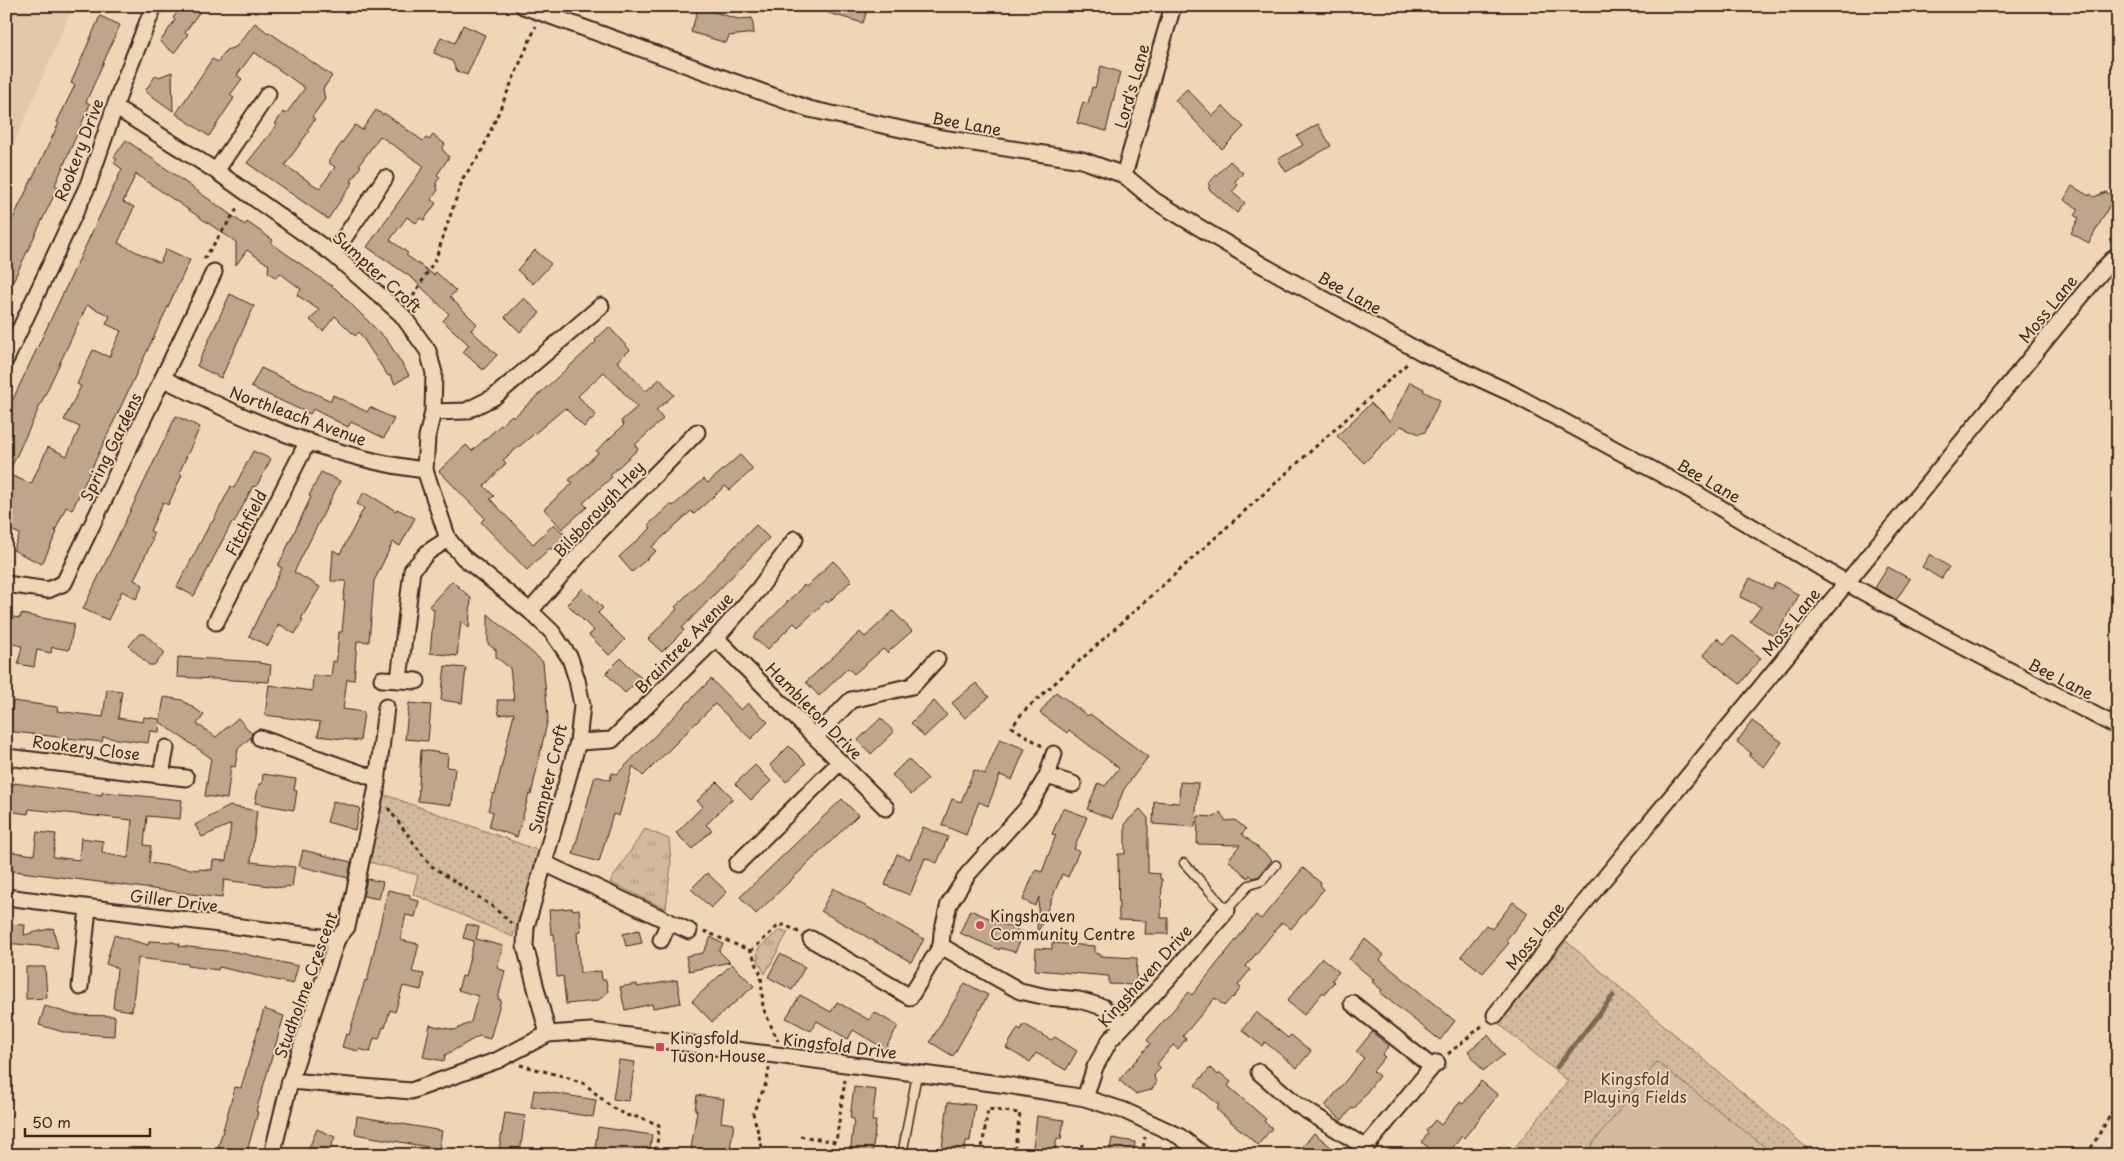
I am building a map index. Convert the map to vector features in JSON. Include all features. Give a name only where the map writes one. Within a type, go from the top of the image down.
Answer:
[{"type":"street","name":"Rookery Drive","points":[[6,358],[88,185],[115,107],[154,6]]},
{"type":"street","name":"Bee Lane","points":[[523,6],[809,109],[942,138],[1082,160],[1124,175],[1155,201],[1262,265],[1421,352],[1511,393],[1683,486],[1845,582],[2118,728]]},
{"type":"street","name":"Lord's Lane","points":[[1124,175],[1173,6]]},
{"type":"street","points":[[216,171],[268,94]]},
{"type":"street","name":"Sumpter Croft","points":[[115,107],[216,171],[333,254],[402,315],[428,351],[434,373],[433,412],[427,437],[425,470],[448,539],[463,557],[530,611],[552,632],[570,658],[582,704],[578,742],[526,927],[525,946],[548,1034]]},
{"type":"street","points":[[333,254],[385,178]]},
{"type":"street","name":"Moss Lane","points":[[1495,1015],[1845,582],[2106,266],[2118,254]]},
{"type":"street","name":"Spring Gardens","points":[[6,584],[48,590],[64,583],[214,272]]},
{"type":"street","points":[[433,412],[466,412],[494,397],[601,306]]},
{"type":"street","name":"Northleach Avenue","points":[[164,379],[251,421],[393,467],[425,470]]},
{"type":"street","name":"Bilsborough Hey","points":[[530,611],[597,534],[697,432]]},
{"type":"street","name":"Fitchfield","points":[[216,622],[308,440]]},
{"type":"street","points":[[399,680],[412,570],[428,552],[448,539]]},
{"type":"street","name":"Braintree Avenue","points":[[578,742],[612,740],[716,638],[758,590],[795,539]]},
{"type":"street","name":"Hambleton Drive","points":[[716,638],[886,808]]},
{"type":"street","points":[[816,736],[851,700],[912,686],[937,660]]},
{"type":"street","points":[[382,679],[417,682]]},
{"type":"street","name":"Studholme Crescent","points":[[272,1155],[290,1081],[337,939],[347,927],[374,802],[386,707]]},
{"type":"street","points":[[260,738],[377,779]]},
{"type":"street","name":"Rookery Close","points":[[161,775],[166,748]]},
{"type":"street","points":[[811,939],[910,997],[941,946],[942,933],[950,904],[968,874],[1029,806],[1047,776],[1054,754]]},
{"type":"street","name":"Rookery Close","points":[[6,757],[186,778]]},
{"type":"street","points":[[737,864],[840,762]]},
{"type":"street","points":[[1047,776],[1073,784]]},
{"type":"street","points":[[544,863],[689,931]]},
{"type":"street","name":"Giller Drive","points":[[6,897],[337,939]]},
{"type":"street","points":[[80,987],[88,908]]},
{"type":"street","name":"Kingshaven Drive","points":[[1085,1098],[1095,1067],[1110,1040],[1122,1025],[1166,982],[1227,910]]},
{"type":"street","points":[[661,940],[669,922]]},
{"type":"street","points":[[941,946],[1020,991],[1047,997],[1079,1000],[1103,1007],[1122,1025]]},
{"type":"street","points":[[1259,1072],[1296,1104],[1362,1151],[1434,1065],[1352,1003]]},
{"type":"street","name":"Kingsfold Drive","points":[[290,1081],[411,1091],[498,1060],[548,1034],[591,1031],[1010,1085],[1085,1098],[1125,1111],[1179,1136],[1204,1155]]},
{"type":"lane","points":[[1184,863],[1227,910],[1249,885],[1262,882],[1276,865]]},
{"type":"lane","points":[[902,1155],[917,1074]]},
{"type":"path","points":[[402,315],[436,258],[463,178],[481,153],[541,14]]},
{"type":"path","points":[[214,272],[204,259],[248,194]]},
{"type":"path","points":[[1054,754],[1012,727],[1022,712],[1421,352]]},
{"type":"path","points":[[374,802],[386,805],[430,865],[492,906],[510,923],[526,927]]},
{"type":"path","points":[[752,951],[779,925],[785,925],[811,939]]},
{"type":"path","points":[[689,931],[696,927],[752,951],[761,975],[763,1008],[787,1057]]},
{"type":"path","points":[[1434,1065],[1495,1015]]},
{"type":"path","points":[[764,1155],[753,1113],[767,1081],[771,1055]]},
{"type":"path","points":[[498,1060],[566,1077],[585,1084],[610,1106],[625,1114],[659,1125],[656,1155]]},
{"type":"path","points":[[800,1136],[836,1142],[847,1064]]},
{"type":"path","points":[[2087,1155],[2118,1102]]},
{"type":"path","points":[[981,1155],[988,1109],[1020,1113],[1014,1155]]},
{"type":"path","points":[[1080,1155],[1082,1144]]},
{"type":"shaded area","points":[[6,6],[73,6],[6,163]]},
{"type":"green space","points":[[383,794],[540,851],[513,937],[413,894],[418,875],[369,862]]},
{"type":"green space","points":[[645,829],[669,839],[671,863],[666,909],[610,882]]},
{"type":"green space","points":[[782,930],[788,932],[765,974],[757,958],[758,949],[777,932]]},
{"type":"green space","name":"Kingsfold Playing Fields","points":[[1566,941],[1815,1155],[1509,1155],[1568,1081],[1499,1024]]},
{"type":"green space","points":[[1657,1062],[1775,1155],[1584,1155]]},
{"type":"building","points":[[182,6],[204,6],[185,32],[188,34],[174,53],[160,42]]},
{"type":"building","points":[[699,6],[713,6],[711,11],[738,19],[752,18],[754,33],[729,36],[726,43],[691,32]]},
{"type":"building","points":[[818,6],[868,6],[863,23],[818,10]]},
{"type":"building","points":[[100,16],[120,25],[86,102],[90,104],[55,185],[58,187],[6,296],[6,233],[59,123],[57,122],[75,85],[71,83]]},
{"type":"building","points":[[255,23],[332,76],[323,89],[325,99],[312,117],[315,119],[307,130],[309,131],[285,165],[314,185],[320,188],[335,167],[328,162],[355,125],[362,130],[376,110],[383,115],[384,113],[423,141],[426,138],[429,140],[433,135],[445,144],[442,149],[449,157],[437,175],[440,177],[436,183],[438,190],[431,200],[436,203],[424,220],[420,218],[416,223],[407,217],[390,240],[408,253],[406,255],[434,275],[436,272],[456,291],[450,297],[477,324],[471,330],[497,355],[483,370],[463,352],[469,345],[443,321],[449,314],[412,278],[367,247],[424,166],[380,136],[359,165],[361,166],[351,181],[353,182],[328,219],[247,163],[277,125],[275,124],[283,112],[286,114],[305,88],[254,52],[237,75],[242,79],[230,95],[234,98],[209,136],[176,114],[212,59],[218,62],[226,50],[236,47]]},
{"type":"building","points":[[463,25],[485,35],[467,75],[457,71],[452,61],[434,53],[441,37],[455,43]]},
{"type":"building","points":[[1101,66],[1120,72],[1106,131],[1077,123],[1083,102],[1088,104],[1092,87],[1095,88]]},
{"type":"building","points":[[172,72],[173,111],[145,91],[156,75],[159,77]]},
{"type":"building","points":[[1187,89],[1213,116],[1223,106],[1244,127],[1222,149],[1175,100]]},
{"type":"building","points":[[1318,124],[1331,146],[1286,172],[1278,159],[1303,145],[1297,136]]},
{"type":"building","points":[[126,140],[245,225],[247,222],[273,240],[271,243],[336,289],[387,340],[409,375],[395,384],[359,332],[355,336],[335,316],[323,331],[310,320],[319,310],[297,295],[301,289],[280,273],[276,278],[268,272],[269,265],[247,250],[236,265],[236,242],[136,174],[123,202],[134,207],[118,243],[160,263],[166,249],[190,260],[72,510],[66,507],[42,564],[13,550],[20,534],[6,528],[6,414],[122,169],[114,163],[117,159],[114,157]],"holes":[[[87,305],[110,316],[106,324],[121,331],[109,357],[93,350],[77,384],[81,386],[64,420],[80,427],[67,456],[48,447],[31,484],[8,474]]]},
{"type":"building","points":[[1230,161],[1243,173],[1235,181],[1238,185],[1232,192],[1245,203],[1237,213],[1208,188],[1210,186],[1208,184]]},
{"type":"building","points":[[2072,186],[2089,196],[2090,194],[2094,197],[2106,192],[2114,197],[2089,243],[2071,233],[2079,218],[2075,216],[2079,209],[2064,200]]},
{"type":"building","points":[[535,250],[551,264],[533,284],[517,270]]},
{"type":"building","points":[[230,294],[254,306],[221,378],[197,366]]},
{"type":"building","points":[[524,298],[540,313],[520,332],[505,317]]},
{"type":"building","points":[[609,327],[630,350],[617,361],[646,391],[660,379],[674,395],[656,410],[663,419],[635,445],[638,449],[610,475],[612,477],[583,503],[587,507],[562,529],[544,509],[573,483],[569,480],[598,453],[596,451],[624,425],[621,421],[637,407],[604,372],[578,396],[596,415],[584,427],[565,408],[503,460],[506,463],[484,486],[494,496],[490,499],[533,544],[554,524],[566,536],[527,570],[481,522],[485,518],[439,471],[466,445],[472,451],[512,415],[514,417],[596,342],[595,340]]},
{"type":"building","points":[[261,368],[331,401],[333,395],[367,412],[370,407],[394,419],[384,438],[351,422],[348,427],[313,409],[310,414],[251,387]]},
{"type":"building","points":[[1410,382],[1440,400],[1425,432],[1419,434],[1401,426],[1364,463],[1337,436],[1371,403],[1390,422]]},
{"type":"building","points":[[176,416],[200,427],[179,473],[182,475],[168,505],[163,502],[150,531],[154,533],[151,538],[153,539],[134,580],[143,585],[136,599],[122,591],[108,620],[83,609]]},
{"type":"building","points":[[253,451],[271,459],[256,487],[253,486],[234,523],[232,522],[194,596],[177,587],[231,486],[234,488]]},
{"type":"building","points":[[740,455],[753,469],[730,490],[725,486],[694,514],[691,511],[652,547],[656,551],[632,572],[619,557],[651,528],[648,525],[671,504],[673,506],[704,479],[708,483]]},
{"type":"building","points":[[321,472],[340,481],[294,572],[320,587],[301,619],[303,620],[295,634],[279,624],[268,646],[249,636],[282,568],[278,566]]},
{"type":"building","points":[[364,492],[396,511],[397,509],[415,518],[400,546],[393,542],[374,581],[369,642],[357,641],[354,680],[347,679],[343,709],[364,712],[360,741],[318,736],[320,722],[265,715],[269,685],[312,691],[313,675],[331,677],[333,661],[336,662],[337,657],[339,632],[342,632],[346,581],[331,581],[333,550],[340,554],[364,508],[357,504]]},
{"type":"building","points":[[756,525],[769,538],[682,628],[684,630],[662,652],[648,639],[677,609],[675,607]]},
{"type":"building","points":[[1930,554],[1949,567],[1941,579],[1922,567]]},
{"type":"building","points":[[833,561],[852,580],[828,603],[826,601],[798,627],[794,623],[767,650],[753,637],[804,585],[806,587]]},
{"type":"building","points":[[1888,567],[1910,579],[1896,600],[1875,588]]},
{"type":"building","points":[[1750,578],[1772,589],[1776,582],[1799,595],[1775,637],[1750,621],[1761,607],[1740,597]]},
{"type":"building","points":[[452,581],[471,598],[469,628],[461,621],[457,656],[430,653],[434,610],[429,606]]},
{"type":"building","points":[[583,588],[603,608],[598,613],[625,640],[609,655],[589,635],[594,631],[567,604]]},
{"type":"building","points":[[893,611],[912,631],[887,653],[883,649],[854,674],[848,668],[819,696],[806,682],[860,632],[865,637]]},
{"type":"building","points":[[21,614],[74,624],[69,650],[52,647],[51,653],[37,650],[34,667],[18,664],[22,646],[8,643],[6,616],[20,618]]},
{"type":"building","points":[[488,614],[543,662],[548,718],[531,795],[529,794],[517,837],[489,827],[493,812],[488,810],[493,793],[495,794],[514,713],[499,715],[497,700],[514,700],[510,668],[496,657],[496,650],[488,644]]},
{"type":"building","points":[[139,634],[145,634],[165,653],[154,665],[149,665],[129,646]]},
{"type":"building","points":[[1732,635],[1761,658],[1740,684],[1703,655],[1717,638],[1724,644]]},
{"type":"building","points":[[178,657],[260,662],[271,665],[269,682],[177,677]]},
{"type":"building","points":[[621,658],[641,678],[625,693],[606,673]]},
{"type":"building","points":[[445,666],[466,668],[462,703],[441,700]]},
{"type":"building","points":[[711,679],[741,710],[748,703],[768,722],[751,739],[715,704],[643,776],[633,766],[619,816],[613,814],[599,862],[573,854],[595,776],[610,780],[612,773],[617,774]]},
{"type":"building","points":[[976,683],[989,697],[965,718],[952,703]]},
{"type":"building","points":[[107,689],[122,691],[118,718],[143,722],[144,717],[160,719],[159,732],[150,731],[148,743],[103,737],[102,742],[6,731],[6,718],[10,719],[13,701],[58,707],[57,711],[103,717]]},
{"type":"building","points":[[1056,692],[1088,716],[1090,714],[1148,757],[1124,789],[1112,819],[1087,809],[1098,783],[1105,786],[1119,768],[1069,730],[1067,733],[1040,713]]},
{"type":"building","points":[[164,697],[182,700],[204,715],[197,724],[216,737],[238,718],[252,734],[238,749],[235,767],[231,766],[227,799],[205,796],[211,758],[160,722]]},
{"type":"building","points":[[934,701],[947,715],[924,737],[911,723]]},
{"type":"building","points":[[409,703],[431,705],[428,741],[405,739]]},
{"type":"building","points":[[881,718],[894,732],[871,754],[858,740]]},
{"type":"building","points":[[1752,721],[1782,742],[1764,767],[1749,756],[1751,753],[1737,742]]},
{"type":"building","points":[[1000,739],[1025,749],[1012,780],[1000,775],[988,806],[979,802],[966,835],[942,825],[952,799],[961,802],[974,770],[985,774]]},
{"type":"building","points":[[789,746],[806,763],[786,782],[770,765]]},
{"type":"building","points":[[421,750],[448,754],[447,767],[455,768],[451,805],[418,801]]},
{"type":"building","points":[[908,759],[928,779],[911,795],[892,775]]},
{"type":"building","points":[[755,765],[771,781],[751,800],[735,784]]},
{"type":"building","points":[[263,774],[296,779],[294,790],[297,791],[294,810],[255,803],[259,784],[262,784]]},
{"type":"building","points":[[717,782],[733,798],[706,825],[712,830],[692,849],[676,833],[703,806],[697,801]]},
{"type":"building","points":[[1180,782],[1198,783],[1195,827],[1153,824],[1154,801],[1179,803]]},
{"type":"building","points":[[14,783],[102,795],[102,792],[182,800],[180,819],[147,816],[144,845],[151,846],[149,863],[198,870],[212,870],[213,860],[226,861],[231,824],[202,837],[195,825],[230,806],[257,811],[251,862],[295,867],[292,887],[285,886],[285,888],[224,880],[222,898],[6,870],[6,851],[34,855],[37,832],[56,834],[53,857],[79,860],[81,838],[103,841],[102,853],[128,858],[132,820],[29,809],[28,814],[7,811],[9,799],[6,799],[6,784],[14,785]]},
{"type":"building","points":[[842,799],[858,815],[756,914],[740,897]]},
{"type":"building","points":[[333,801],[360,808],[355,830],[327,822]]},
{"type":"building","points":[[1063,808],[1087,817],[1074,849],[1079,851],[1068,877],[1062,874],[1039,930],[1037,929],[1039,897],[1035,906],[1023,900],[1035,870],[1042,872],[1056,835],[1052,834]]},
{"type":"building","points":[[1140,809],[1148,818],[1148,873],[1160,874],[1160,879],[1162,879],[1161,918],[1168,918],[1168,934],[1145,934],[1146,921],[1119,920],[1118,854],[1125,854],[1125,823]]},
{"type":"building","points":[[1220,812],[1226,821],[1235,820],[1246,829],[1242,834],[1272,860],[1259,876],[1253,878],[1250,875],[1248,878],[1228,860],[1240,845],[1197,844],[1198,816],[1215,817]]},
{"type":"building","points":[[923,827],[948,837],[937,863],[925,858],[910,895],[885,885],[897,854],[910,859]]},
{"type":"building","points":[[303,850],[351,862],[348,878],[299,866]]},
{"type":"building","points":[[1303,868],[1321,883],[1320,885],[1324,889],[1291,929],[1282,922],[1246,966],[1250,970],[1238,985],[1241,988],[1233,998],[1224,1006],[1215,998],[1183,1036],[1186,1039],[1178,1049],[1173,1045],[1157,1064],[1161,1068],[1154,1075],[1156,1084],[1151,1090],[1135,1094],[1119,1080],[1150,1044],[1147,1040],[1189,992],[1192,995],[1256,915],[1261,919]]},
{"type":"building","points":[[707,873],[727,892],[711,908],[691,889]]},
{"type":"building","points":[[367,879],[383,882],[379,899],[363,896]]},
{"type":"building","points":[[833,888],[924,939],[911,962],[821,911]]},
{"type":"building","points":[[388,890],[410,895],[410,899],[419,901],[415,917],[406,915],[400,940],[419,944],[412,972],[424,974],[421,990],[403,986],[395,1012],[390,1010],[385,1028],[383,1027],[379,1039],[374,1038],[370,1052],[359,1049],[358,1051],[342,1047],[346,1034],[349,1035],[365,980],[367,981]]},
{"type":"building","points":[[1513,902],[1528,913],[1506,940],[1509,943],[1483,973],[1461,956],[1486,925],[1492,929]]},
{"type":"building","points":[[572,908],[573,910],[579,909],[581,931],[577,932],[580,973],[601,971],[602,980],[606,980],[608,992],[597,1001],[566,1004],[563,976],[557,977],[554,934],[551,934],[549,910]]},
{"type":"building","points":[[970,910],[1024,933],[1015,952],[1000,948],[999,950],[960,933]]},
{"type":"building","points":[[6,924],[25,925],[24,935],[53,928],[58,948],[6,943]]},
{"type":"building","points":[[467,924],[479,927],[476,939],[503,946],[497,968],[505,971],[498,999],[501,1000],[490,1039],[479,1036],[445,1055],[444,1061],[423,1057],[430,1025],[455,1030],[471,1022],[478,996],[458,990],[462,976],[465,977],[474,941],[463,938]]},
{"type":"building","points":[[639,930],[642,943],[626,946],[623,934]]},
{"type":"building","points":[[114,935],[148,945],[149,941],[172,942],[180,944],[179,946],[236,952],[298,966],[293,984],[219,967],[218,970],[138,958],[132,1011],[113,1008],[117,968],[106,964]]},
{"type":"building","points":[[711,937],[723,944],[719,951],[730,962],[689,971],[686,956],[703,953]]},
{"type":"building","points":[[1365,939],[1384,955],[1380,960],[1455,1021],[1440,1040],[1380,993],[1382,990],[1372,982],[1374,980],[1349,959]]},
{"type":"building","points":[[1052,943],[1095,946],[1095,953],[1100,954],[1100,956],[1137,958],[1136,985],[1109,984],[1109,976],[1035,970],[1036,948],[1052,949]]},
{"type":"building","points":[[780,954],[805,967],[792,990],[768,977]]},
{"type":"building","points":[[1322,958],[1339,972],[1332,980],[1334,982],[1325,994],[1323,992],[1304,1015],[1287,1001]]},
{"type":"building","points":[[732,964],[754,986],[712,1022],[692,1001]]},
{"type":"building","points":[[26,967],[45,967],[47,998],[26,999]]},
{"type":"building","points":[[677,980],[681,1003],[653,1008],[652,1004],[625,1010],[620,987],[637,984],[637,987]]},
{"type":"building","points":[[965,983],[988,995],[953,1056],[930,1042]]},
{"type":"building","points":[[800,995],[831,1012],[837,1002],[869,1020],[874,1012],[898,1026],[885,1049],[853,1030],[848,1039],[817,1021],[811,1031],[786,1018]]},
{"type":"building","points":[[45,1006],[74,1015],[115,1016],[114,1036],[67,1033],[39,1025]]},
{"type":"building","points":[[264,1009],[284,1016],[256,1111],[258,1112],[246,1155],[216,1155],[235,1087],[241,1088]]},
{"type":"building","points":[[1256,1012],[1288,1038],[1291,1035],[1311,1051],[1297,1068],[1265,1042],[1262,1046],[1242,1030]]},
{"type":"building","points":[[1024,1024],[1051,1040],[1055,1037],[1077,1051],[1066,1070],[1036,1053],[1030,1062],[1006,1048],[1018,1028],[1021,1030]]},
{"type":"building","points":[[1372,1032],[1389,1046],[1382,1055],[1385,1057],[1373,1071],[1379,1076],[1354,1109],[1352,1108],[1342,1120],[1325,1106],[1364,1058],[1356,1052]]},
{"type":"building","points":[[1488,1035],[1504,1055],[1483,1071],[1468,1051]]},
{"type":"building","points":[[619,1060],[635,1062],[629,1101],[613,1099]]},
{"type":"building","points":[[1210,1068],[1231,1082],[1228,1086],[1266,1119],[1264,1121],[1272,1128],[1258,1145],[1216,1109],[1219,1105],[1195,1085]]},
{"type":"building","points":[[1481,1081],[1498,1095],[1476,1123],[1464,1138],[1462,1136],[1447,1155],[1422,1155],[1428,1147],[1421,1142],[1428,1134],[1426,1131],[1435,1120],[1441,1125],[1460,1102],[1463,1104]]},
{"type":"building","points":[[854,1087],[876,1090],[872,1121],[876,1121],[872,1155],[850,1155],[854,1119],[850,1118]]},
{"type":"building","points":[[534,1090],[596,1100],[593,1117],[531,1107]]},
{"type":"building","points":[[697,1095],[724,1099],[721,1122],[734,1124],[729,1155],[690,1155],[697,1111],[695,1110]]},
{"type":"building","points":[[948,1102],[975,1105],[970,1141],[966,1141],[964,1155],[941,1155]]},
{"type":"building","points":[[505,1113],[525,1116],[520,1153],[499,1150]]},
{"type":"building","points":[[357,1116],[442,1131],[439,1149],[355,1134]]},
{"type":"building","points":[[1037,1116],[1064,1120],[1061,1139],[1057,1138],[1054,1155],[1032,1155]]},
{"type":"building","points":[[598,1127],[652,1135],[649,1155],[595,1149]]},
{"type":"building","points":[[317,1129],[335,1137],[327,1155],[306,1155]]},
{"type":"building","points":[[1314,1133],[1331,1147],[1324,1155],[1296,1155]]},
{"type":"building","points":[[1112,1138],[1135,1142],[1133,1155],[1109,1155]]},
{"type":"waterway","points":[[1557,1067],[1613,996]]},
{"type":"place","name":"Kingshaven Community Centre","points":[[980,925]]},
{"type":"place","name":"Kingsfold Tuson House","points":[[660,1047]]}]
